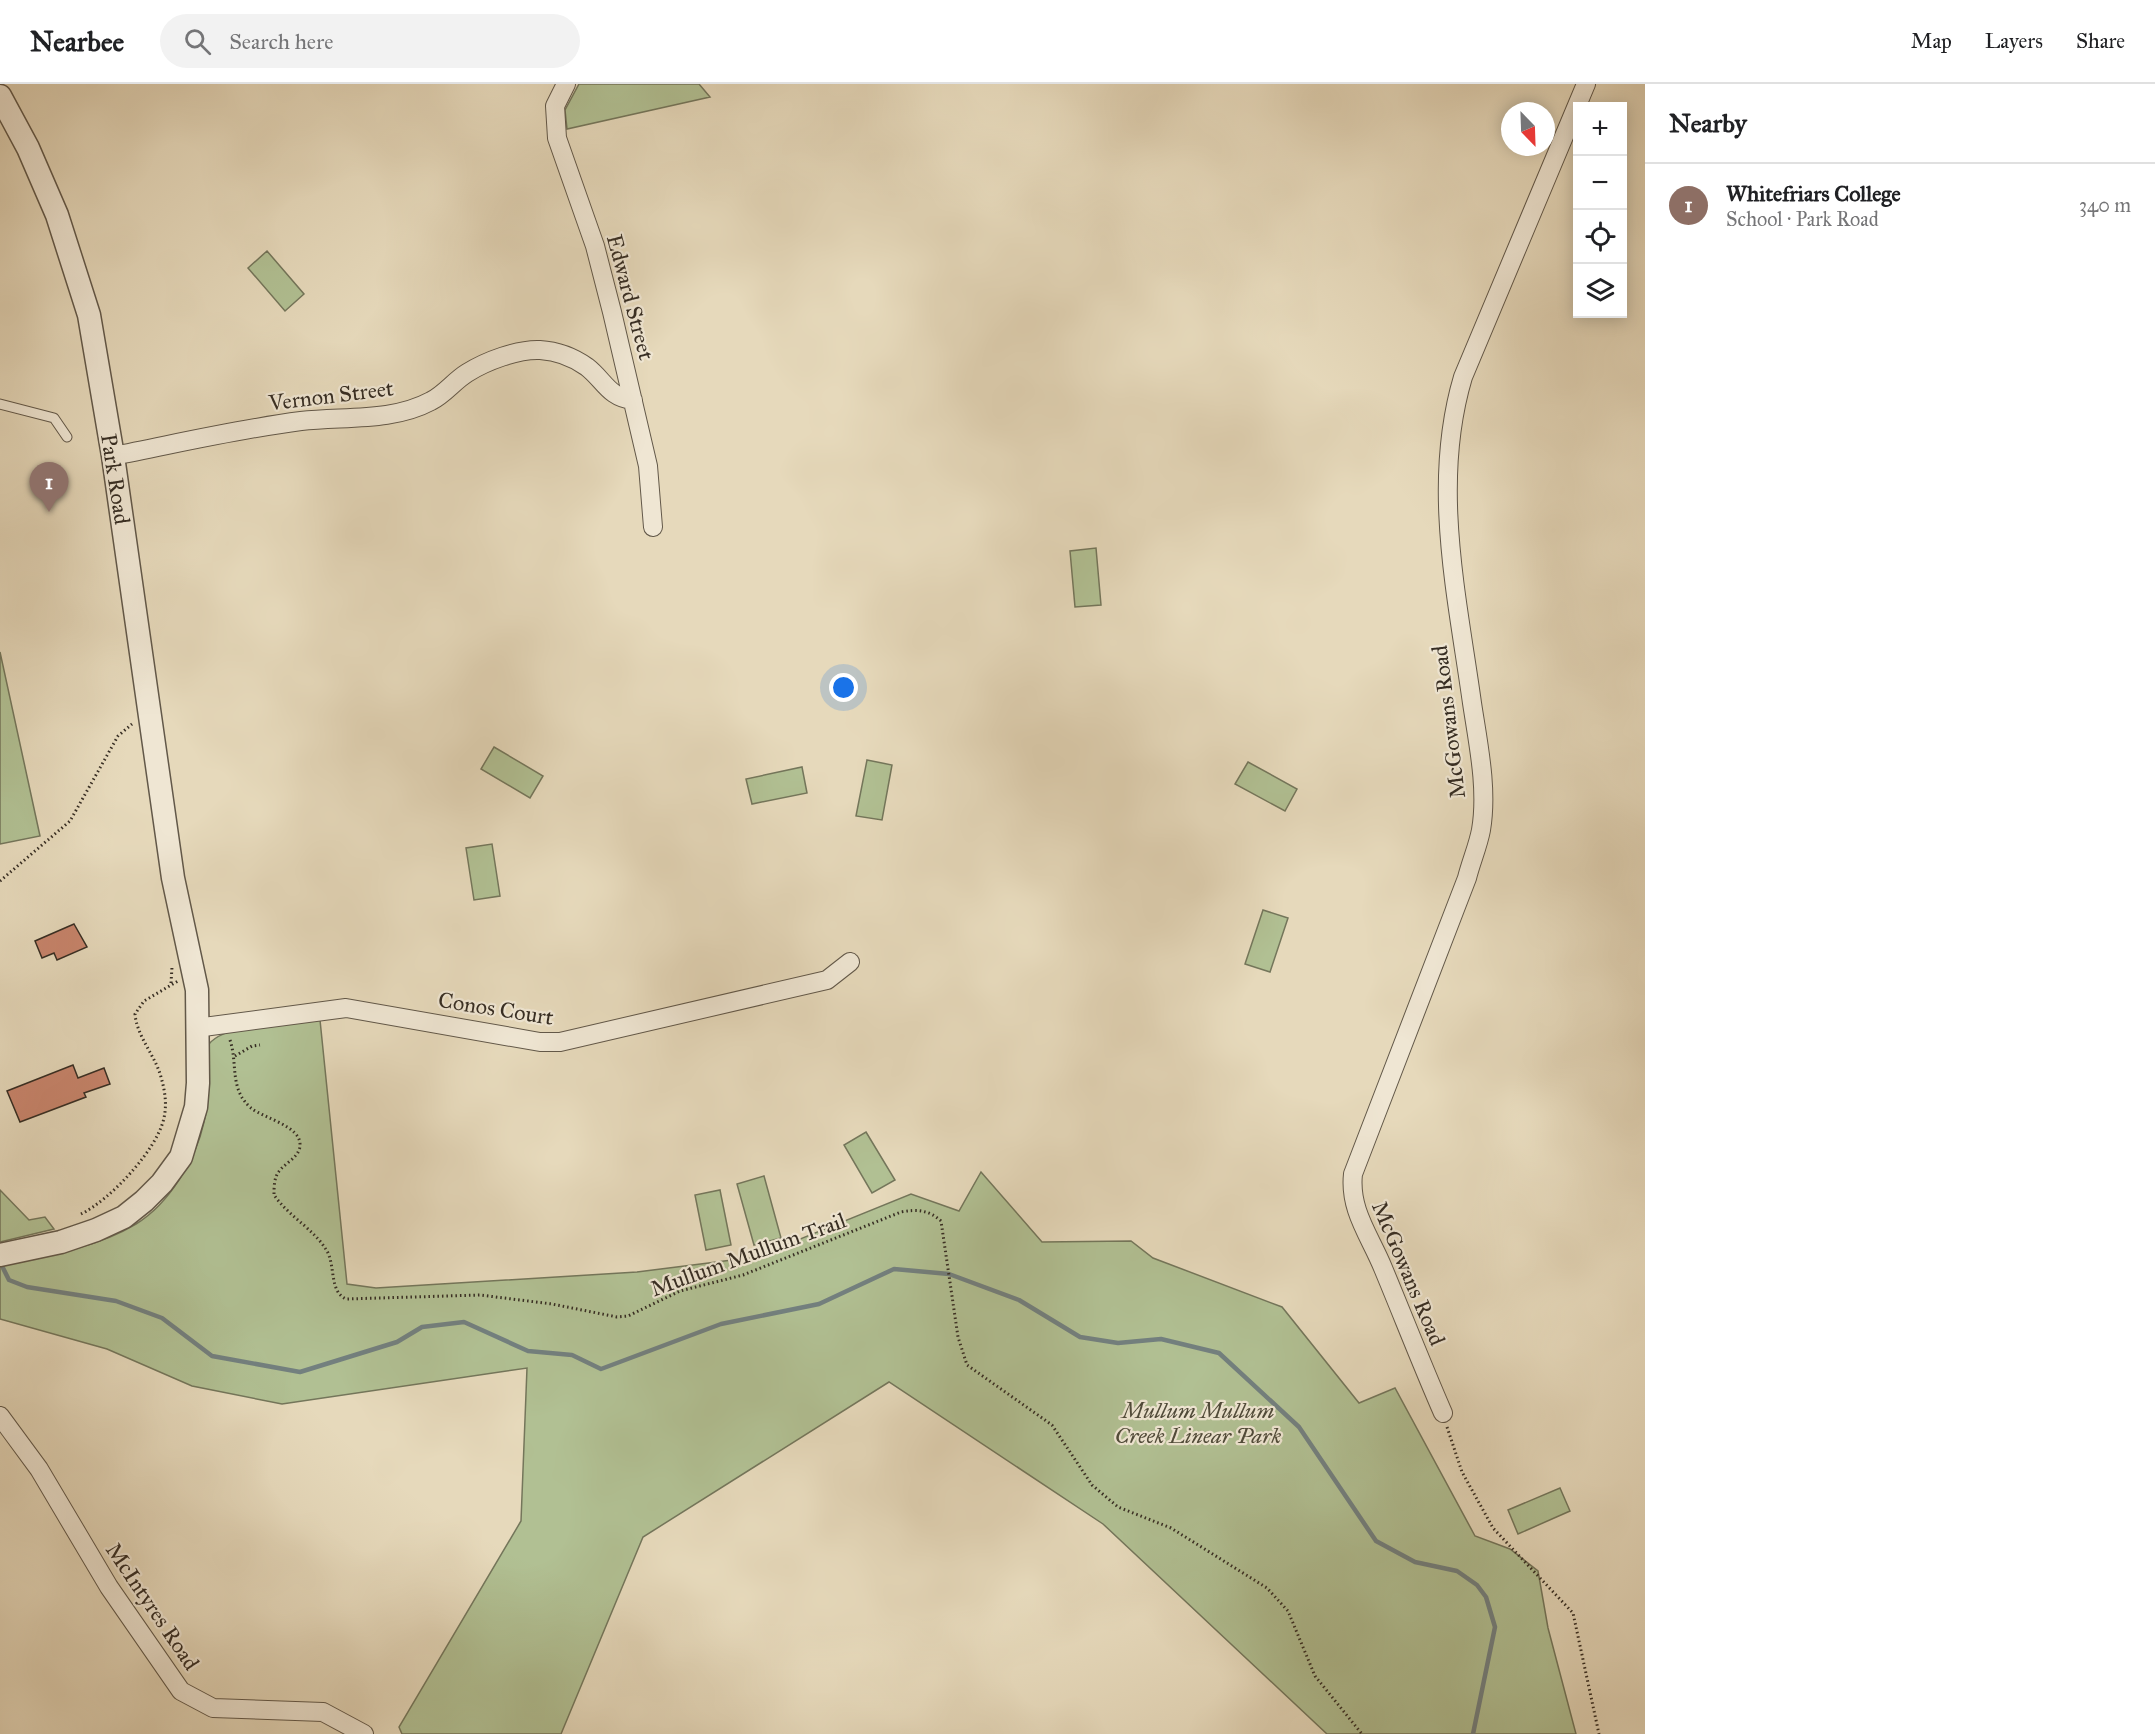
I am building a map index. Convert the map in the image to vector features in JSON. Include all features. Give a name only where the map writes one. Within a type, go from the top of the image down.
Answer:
[{"type":"street","name":"Edward Street","points":[[566,84],[555,106],[557,138],[595,246],[648,466],[653,498],[653,527]]},
{"type":"street","name":"McGowans Road","points":[[1443,1413],[1354,1206],[1351,1191],[1353,1174],[1467,878],[1481,830],[1483,797],[1479,745],[1447,516],[1448,455],[1453,410],[1463,377],[1586,84]]},
{"type":"street","name":"Park Road","points":[[0,96],[27,148],[57,215],[89,315],[113,456],[150,710],[173,878],[181,981],[196,1028]]},
{"type":"street","name":"Vernon Street","points":[[113,456],[252,429],[304,421],[351,420],[413,408],[431,402],[474,369],[518,354],[538,350],[559,352],[576,360],[588,368],[612,395],[620,399],[633,400]]},
{"type":"street","name":"Park Road","points":[[0,1255],[61,1242],[124,1217],[162,1183],[181,1157],[196,1107],[197,990],[173,878]]},
{"type":"street","name":"Conos Court","points":[[196,1028],[346,1008],[540,1042],[560,1042],[827,980],[850,962]]},
{"type":"street","name":"McIntyres Road","points":[[0,1416],[39,1469],[109,1587],[181,1691],[213,1708],[323,1712],[364,1734]]},
{"type":"lane","points":[[0,404],[54,418],[67,436]]},
{"type":"path","points":[[0,881],[70,821],[118,736],[150,710]]},
{"type":"path","points":[[76,1216],[96,1206],[124,1181],[152,1143],[165,1116],[165,1091],[156,1059],[139,1033],[135,1014],[144,1001],[159,994],[171,983],[181,981]]},
{"type":"path","name":"Mullum Mullum Trail","points":[[226,1024],[235,1056],[234,1082],[243,1098],[260,1114],[297,1135],[301,1142],[299,1151],[276,1177],[274,1195],[324,1246],[333,1268],[335,1288],[346,1299],[480,1295],[552,1304],[617,1317],[639,1313],[680,1292],[743,1275],[787,1259],[902,1212],[923,1211],[941,1221],[958,1337],[967,1365],[1052,1425],[1092,1485],[1103,1496],[1118,1507],[1182,1534],[1255,1579],[1280,1600],[1295,1626],[1316,1676],[1362,1734]]},
{"type":"path","points":[[235,1056],[252,1046],[261,1045]]},
{"type":"path","points":[[1443,1413],[1462,1472],[1493,1528],[1573,1613],[1599,1734]]},
{"type":"green space","points":[[579,84],[699,84],[710,97],[567,129],[565,110]]},
{"type":"green space","points":[[267,251],[304,294],[285,311],[248,268]]},
{"type":"green space","points":[[1096,548],[1101,605],[1075,607],[1070,551]]},
{"type":"green space","points":[[0,652],[40,836],[0,844]]},
{"type":"green space","points":[[494,747],[543,776],[530,798],[481,769]]},
{"type":"green space","points":[[867,760],[892,765],[882,820],[856,816]]},
{"type":"green space","points":[[1248,762],[1297,789],[1285,811],[1235,784]]},
{"type":"green space","points":[[802,767],[807,793],[752,804],[746,779]]},
{"type":"green space","points":[[492,844],[500,896],[474,900],[466,848]]},
{"type":"green space","points":[[1263,910],[1288,918],[1270,972],[1245,964]]},
{"type":"green space","name":"Mullum Mullum Creek Linear Park","points":[[320,1020],[347,1284],[376,1288],[637,1272],[756,1257],[911,1194],[959,1211],[981,1172],[1042,1242],[1131,1241],[1153,1258],[1282,1307],[1359,1403],[1395,1388],[1475,1536],[1510,1549],[1538,1571],[1548,1628],[1576,1734],[1327,1734],[1103,1524],[889,1382],[643,1537],[561,1734],[402,1734],[399,1727],[521,1521],[527,1368],[282,1404],[192,1386],[107,1349],[0,1319],[0,1265],[70,1250],[121,1232],[148,1215],[170,1193],[195,1151],[204,1122],[208,1093],[209,1044],[230,1031],[277,1023]]},
{"type":"green space","points":[[866,1132],[895,1180],[872,1193],[844,1145]]},
{"type":"green space","points":[[764,1176],[781,1238],[754,1245],[737,1184]]},
{"type":"green space","points":[[0,1190],[29,1220],[45,1217],[54,1229],[0,1242]]},
{"type":"green space","points":[[720,1190],[731,1245],[706,1250],[695,1195]]},
{"type":"green space","points":[[1560,1488],[1570,1511],[1518,1534],[1508,1510]]},
{"type":"building","points":[[74,924],[87,947],[57,960],[54,953],[42,958],[35,941]]},
{"type":"building","points":[[73,1065],[78,1078],[104,1068],[110,1084],[84,1093],[86,1097],[20,1122],[7,1091]]},
{"type":"waterway","points":[[0,1262],[9,1280],[27,1287],[116,1301],[162,1318],[212,1356],[300,1372],[397,1342],[422,1327],[464,1322],[528,1351],[572,1355],[601,1369],[721,1324],[819,1304],[894,1269],[949,1274],[1019,1300],[1080,1337],[1118,1343],[1161,1339],[1219,1353],[1299,1427],[1376,1541],[1415,1562],[1457,1571],[1477,1585],[1486,1597],[1495,1627],[1473,1734]]},
{"type":"place","name":"Whitefriars College","points":[[49,512]]}]
